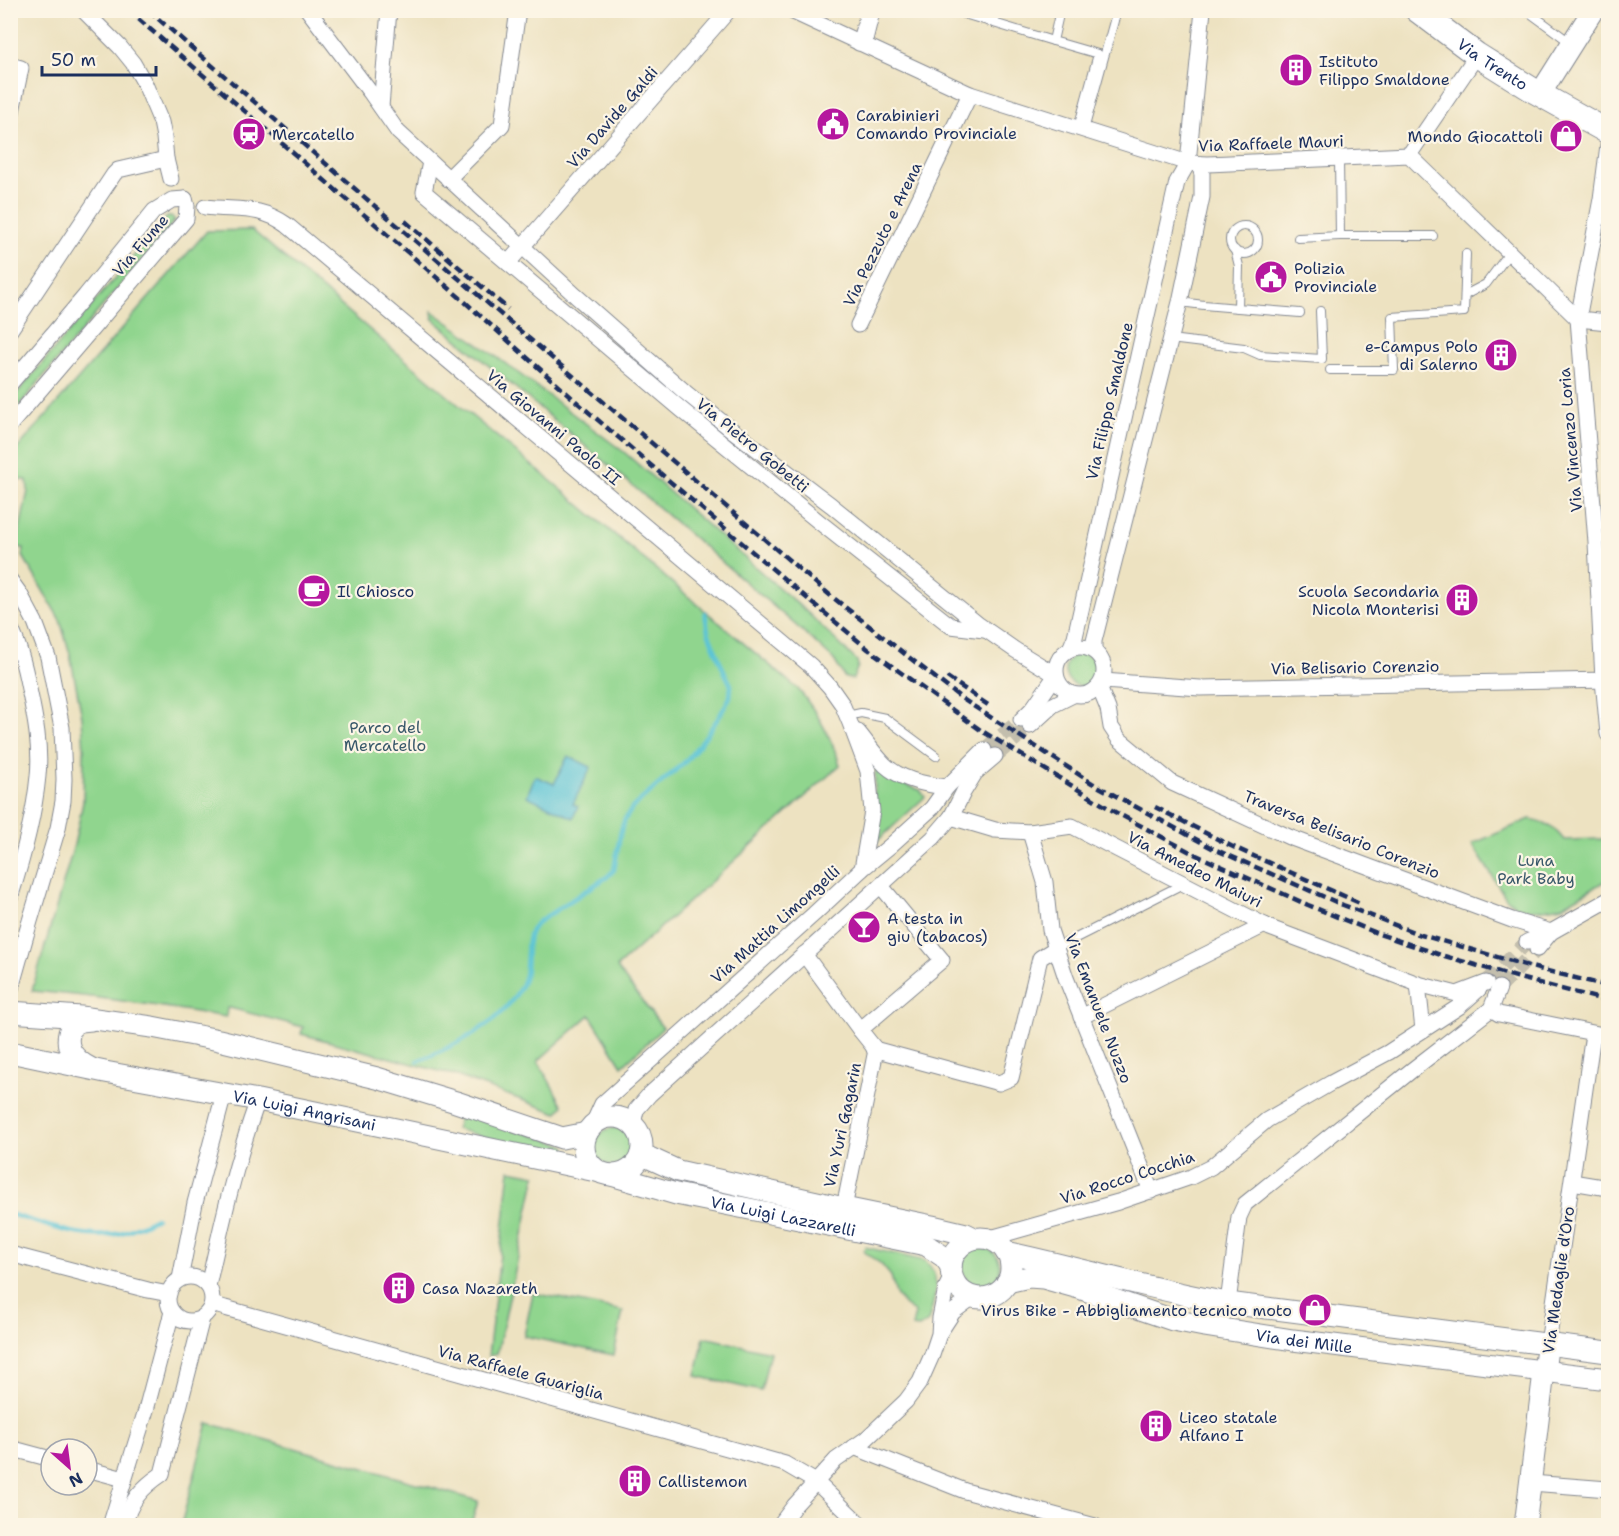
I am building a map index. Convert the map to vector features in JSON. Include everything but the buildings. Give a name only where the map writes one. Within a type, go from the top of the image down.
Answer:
[{"type":"main road","name":"Via Trento","points":[[1417,10],[1477,56],[1608,132]]},
{"type":"street","points":[[83,10],[120,46],[145,84],[161,122],[171,179],[185,199]]},
{"type":"street","name":"Via Pietro Gobetti","points":[[308,10],[368,88],[398,132],[576,296],[685,392],[724,423],[987,630],[1056,675]]},
{"type":"street","points":[[381,108],[389,10]]},
{"type":"street","points":[[448,179],[502,125],[518,10]]},
{"type":"street","name":"Via Davide Galdi","points":[[508,263],[729,10]]},
{"type":"street","name":"Via Raffaele Mauri","points":[[789,10],[970,94],[1193,163],[1208,165],[1409,155]]},
{"type":"street","points":[[863,44],[869,10]]},
{"type":"street","points":[[1094,650],[1094,641],[1180,302],[1202,197],[1202,174],[1193,163],[1203,10]]},
{"type":"street","name":"Via Trento","points":[[1540,94],[1593,10]]},
{"type":"street","points":[[1477,56],[1409,155],[1578,319],[1608,322]]},
{"type":"street","points":[[10,65],[21,68],[10,121]]},
{"type":"street","name":"Via Pezzuto e Arena","points":[[858,325],[970,94]]},
{"type":"street","name":"Via Vincenzo Loria","points":[[1608,145],[1604,201],[1578,319],[1602,543],[1608,734]]},
{"type":"street","points":[[10,330],[114,174],[118,170],[166,159]]},
{"type":"street","name":"Via Pietro Gobetti","points":[[430,162],[424,192],[642,376],[824,526],[951,626],[987,630]]},
{"type":"street","name":"Via Filippo Smaldone","points":[[1070,649],[1177,182],[1193,163]]},
{"type":"street","points":[[154,211],[171,179]]},
{"type":"street","name":"Via Giovanni Paolo II","points":[[185,199],[206,207],[261,211],[275,216],[811,666],[842,704],[868,771],[871,825],[862,869]]},
{"type":"street","name":"Via Fiume","points":[[10,384],[85,297],[154,211],[172,200],[185,199],[186,219],[10,425]]},
{"type":"street","points":[[186,219],[195,210],[206,207]]},
{"type":"street","points":[[642,376],[652,363]]},
{"type":"street","points":[[824,526],[836,510]]},
{"type":"street","points":[[10,580],[35,622],[48,657],[62,728],[64,779],[58,828],[30,921],[12,1004],[219,1040],[377,1078],[562,1138],[590,1129]]},
{"type":"street","points":[[10,627],[15,635],[24,665],[38,740],[38,774],[31,822],[10,898]]},
{"type":"street","points":[[1077,646],[1094,650],[1103,661],[1105,675],[1101,684],[1092,693],[1082,696],[1074,695],[1063,688],[1056,675],[1059,660],[1064,653],[1077,646]]},
{"type":"street","points":[[1056,675],[1025,723],[1074,695]]},
{"type":"street","name":"Via Belisario Corenzio","points":[[1101,684],[1200,688],[1606,680]]},
{"type":"street","name":"Traversa Belisario Corenzio","points":[[1101,684],[1111,727],[1119,739],[1172,783],[1289,837],[1512,920],[1551,932]]},
{"type":"street","name":"Via Giovanni Paolo II","points":[[849,719],[886,766],[901,775],[925,784],[946,787]]},
{"type":"street","name":"Via Mattia Limongelli","points":[[590,1129],[602,1104],[932,808],[946,787],[989,753],[963,791],[951,817],[933,838],[649,1095],[636,1110],[633,1125]]},
{"type":"street","name":"Via Amedeo Maiuri","points":[[951,817],[995,830],[1030,832],[1072,826],[1265,925],[1418,984],[1457,994],[1493,986]]},
{"type":"street","name":"Via Emanuele Nuzzo","points":[[1030,832],[1045,882],[1050,930],[1065,978],[1151,1191]]},
{"type":"street","points":[[860,1030],[942,960],[881,885]]},
{"type":"street","points":[[1532,945],[1608,900]]},
{"type":"street","points":[[1081,1017],[1265,925]]},
{"type":"street","points":[[804,954],[875,1049],[999,1083],[1011,1078],[1040,958],[1056,948]]},
{"type":"street","points":[[1418,984],[1423,1030]]},
{"type":"street","points":[[1228,1304],[1239,1217],[1245,1204],[1491,1009],[1493,986]]},
{"type":"street","name":"Via Rocco Cocchia","points":[[981,1239],[1080,1213],[1151,1191],[1212,1167],[1267,1120],[1389,1052],[1493,986]]},
{"type":"street","points":[[1491,1009],[1499,1014],[1601,1035]]},
{"type":"street","points":[[90,1069],[72,1055],[69,1035],[72,1026],[79,1022],[98,1019]]},
{"type":"street","name":"Via Medaglie d'Oro","points":[[1525,1526],[1544,1370],[1572,1182],[1601,1035]]},
{"type":"street","name":"Via Yuri Gagarin","points":[[844,1208],[875,1049]]},
{"type":"street","name":"Via Luigi Angrisani","points":[[10,1052],[258,1100],[603,1173]]},
{"type":"street","points":[[1389,1052],[1400,1052],[1408,1060],[1412,1070]]},
{"type":"street","points":[[180,1279],[195,1203],[224,1094]]},
{"type":"street","points":[[208,1286],[225,1210],[258,1100]]},
{"type":"street","points":[[618,1117],[633,1125],[641,1138],[641,1154],[632,1167],[618,1175],[603,1173],[586,1159],[583,1149],[584,1140],[590,1129],[600,1119],[618,1117]]},
{"type":"street","name":"Via Luigi Lazzarelli","points":[[641,1154],[678,1171],[932,1226],[981,1239]]},
{"type":"street","name":"Via Luigi Lazzarelli","points":[[603,1173],[676,1194],[926,1245],[944,1257],[951,1271]]},
{"type":"street","points":[[1572,1182],[1608,1188]]},
{"type":"street","points":[[939,1334],[946,1288],[953,1257],[958,1248],[966,1242],[981,1239],[995,1241],[1006,1252],[1010,1275],[1001,1290],[983,1298],[973,1297],[960,1289],[951,1271]]},
{"type":"street","name":"Via dei Mille","points":[[1006,1252],[1179,1295],[1228,1304],[1608,1352]]},
{"type":"street","points":[[10,1254],[169,1294]]},
{"type":"street","points":[[185,1277],[193,1277],[200,1279],[208,1286],[213,1296],[212,1304],[210,1311],[202,1318],[191,1322],[172,1312],[169,1305],[169,1294],[173,1284],[185,1277]]},
{"type":"street","name":"Via dei Mille","points":[[1007,1282],[1043,1278],[1173,1320],[1204,1326],[1293,1340],[1608,1379]]},
{"type":"street","points":[[779,1526],[836,1460],[866,1439],[906,1401],[920,1382],[939,1334],[953,1312],[973,1297]]},
{"type":"street","name":"Via Raffaele Guariglia","points":[[212,1304],[785,1464],[816,1482],[860,1525]]},
{"type":"street","points":[[110,1526],[146,1410],[172,1312]]},
{"type":"street","points":[[124,1526],[133,1501],[146,1485],[162,1474],[202,1318]]},
{"type":"street","points":[[854,1447],[965,1491],[1095,1526]]},
{"type":"street","points":[[10,1448],[39,1456]]},
{"type":"street","points":[[99,1472],[124,1479]]},
{"type":"street","points":[[1531,1483],[1608,1489]]},
{"type":"lane","points":[[863,44],[876,10]]},
{"type":"lane","points":[[951,10],[1098,54],[1081,129]]},
{"type":"lane","points":[[994,23],[997,10]]},
{"type":"lane","points":[[1053,40],[1060,10]]},
{"type":"lane","points":[[1081,129],[1117,10]]},
{"type":"lane","points":[[1526,10],[1572,43]]},
{"type":"lane","points":[[1339,159],[1340,236]]},
{"type":"lane","points":[[1298,237],[1433,236]]},
{"type":"lane","points":[[1235,250],[1239,266],[1238,308]]},
{"type":"lane","points":[[1465,295],[1486,284],[1510,252]]},
{"type":"lane","points":[[1330,370],[1394,370],[1392,317],[1464,312],[1466,254]]},
{"type":"lane","points":[[1180,302],[1300,313]]},
{"type":"lane","points":[[1170,339],[1244,348],[1260,355],[1322,359],[1320,311]]},
{"type":"lane","points":[[849,719],[861,712],[885,718],[936,756]]},
{"type":"lane","points":[[1056,948],[1183,884]]},
{"type":"green space","points":[[167,217],[175,220],[11,415],[11,400]]},
{"type":"green space","name":"Parco del Mercatello","points":[[252,230],[798,689],[823,725],[840,765],[617,967],[663,1028],[622,1066],[590,1015],[538,1061],[563,1106],[557,1113],[454,1075],[301,1034],[303,1027],[230,1008],[227,1008],[226,1017],[129,1002],[32,991],[74,845],[83,802],[84,752],[82,717],[70,654],[60,620],[23,556],[24,548],[16,547],[28,491],[27,480],[11,479],[10,457],[207,231]]},
{"type":"green space","points":[[432,311],[624,452],[809,614],[857,661],[858,666],[853,679],[845,678],[834,660],[806,634],[433,319]]},
{"type":"green space","points":[[1081,654],[1092,659],[1097,670],[1092,681],[1081,686],[1070,681],[1065,670],[1070,659]]},
{"type":"green space","points":[[876,763],[900,783],[920,790],[925,797],[872,846]]},
{"type":"green space","name":"Luna Park Baby","points":[[1530,819],[1550,826],[1564,840],[1604,839],[1608,879],[1563,906],[1537,910],[1517,907],[1506,898],[1472,844]]},
{"type":"green space","points":[[461,1113],[564,1145],[566,1155],[560,1158],[456,1129]]},
{"type":"green space","points":[[614,1128],[628,1133],[633,1147],[628,1161],[614,1166],[600,1161],[595,1147],[600,1133]]},
{"type":"green space","points":[[510,1170],[536,1175],[497,1354],[488,1356]]},
{"type":"green space","points":[[865,1247],[925,1261],[931,1267],[936,1290],[928,1322],[919,1328],[912,1327],[915,1313],[904,1305],[896,1294],[891,1276],[881,1264],[863,1251]]},
{"type":"green space","points":[[981,1248],[994,1254],[1000,1267],[994,1280],[981,1286],[968,1280],[962,1267],[968,1254]]},
{"type":"green space","points":[[533,1293],[623,1311],[614,1355],[524,1336]]},
{"type":"green space","points":[[704,1337],[770,1352],[761,1391],[696,1376]]},
{"type":"green space","points":[[208,1423],[478,1501],[471,1525],[181,1525]]},
{"type":"water","points":[[568,756],[591,767],[573,804],[578,806],[573,818],[527,796],[535,776],[554,784]]},
{"type":"waterway","points":[[418,1061],[449,1047],[481,1028],[509,1004],[519,990],[525,975],[528,943],[533,928],[538,922],[607,877],[614,870],[621,830],[633,807],[686,761],[719,717],[730,697],[731,685],[708,632],[705,613]]},
{"type":"waterway","points":[[10,1214],[65,1231],[93,1235],[121,1233],[156,1218]]},
{"type":"tunnel","points":[[984,750],[1021,720]]},
{"type":"tunnel","points":[[995,756],[1030,726]]},
{"type":"tunnel","points":[[1486,983],[1527,942]]},
{"type":"tunnel","points":[[1499,988],[1537,949]]},
{"type":"railway","points":[[128,10],[578,403],[796,589],[868,649],[982,731],[1115,812],[1194,854],[1308,905],[1379,934],[1441,955],[1608,1001]]},
{"type":"railway","points":[[148,10],[831,596],[961,698],[1092,783],[1214,849],[1343,905],[1421,935],[1535,968],[1608,986]]},
{"type":"railway","points":[[405,221],[508,309]]},
{"type":"railway","points":[[947,677],[991,707]]},
{"type":"railway","points":[[1155,807],[1231,846],[1362,904]]},
{"type":"place","name":"Istituto Filippo Smaldone","points":[[1296,70]]},
{"type":"place","name":"Carabinieri Comando Provinciale","points":[[833,124]]},
{"type":"place","name":"Mercatello","points":[[249,134]]},
{"type":"place","name":"Mondo Giocattoli","points":[[1566,136]]},
{"type":"place","name":"Polizia Provinciale","points":[[1271,277]]},
{"type":"place","name":"e-Campus Polo di Salerno","points":[[1501,355]]},
{"type":"place","name":"Il Chiosco","points":[[314,591]]},
{"type":"place","name":"Scuola Secondaria Nicola Monterisi","points":[[1462,600]]},
{"type":"place","name":"A testa in giu (tabacos)","points":[[864,927]]},
{"type":"place","name":"Casa Nazareth","points":[[399,1288]]},
{"type":"place","name":"Virus Bike - Abbigliamento tecnico moto","points":[[1315,1310]]},
{"type":"place","name":"Liceo statale Alfano I","points":[[1156,1426]]},
{"type":"place","name":"Callistemon","points":[[635,1481]]}]
